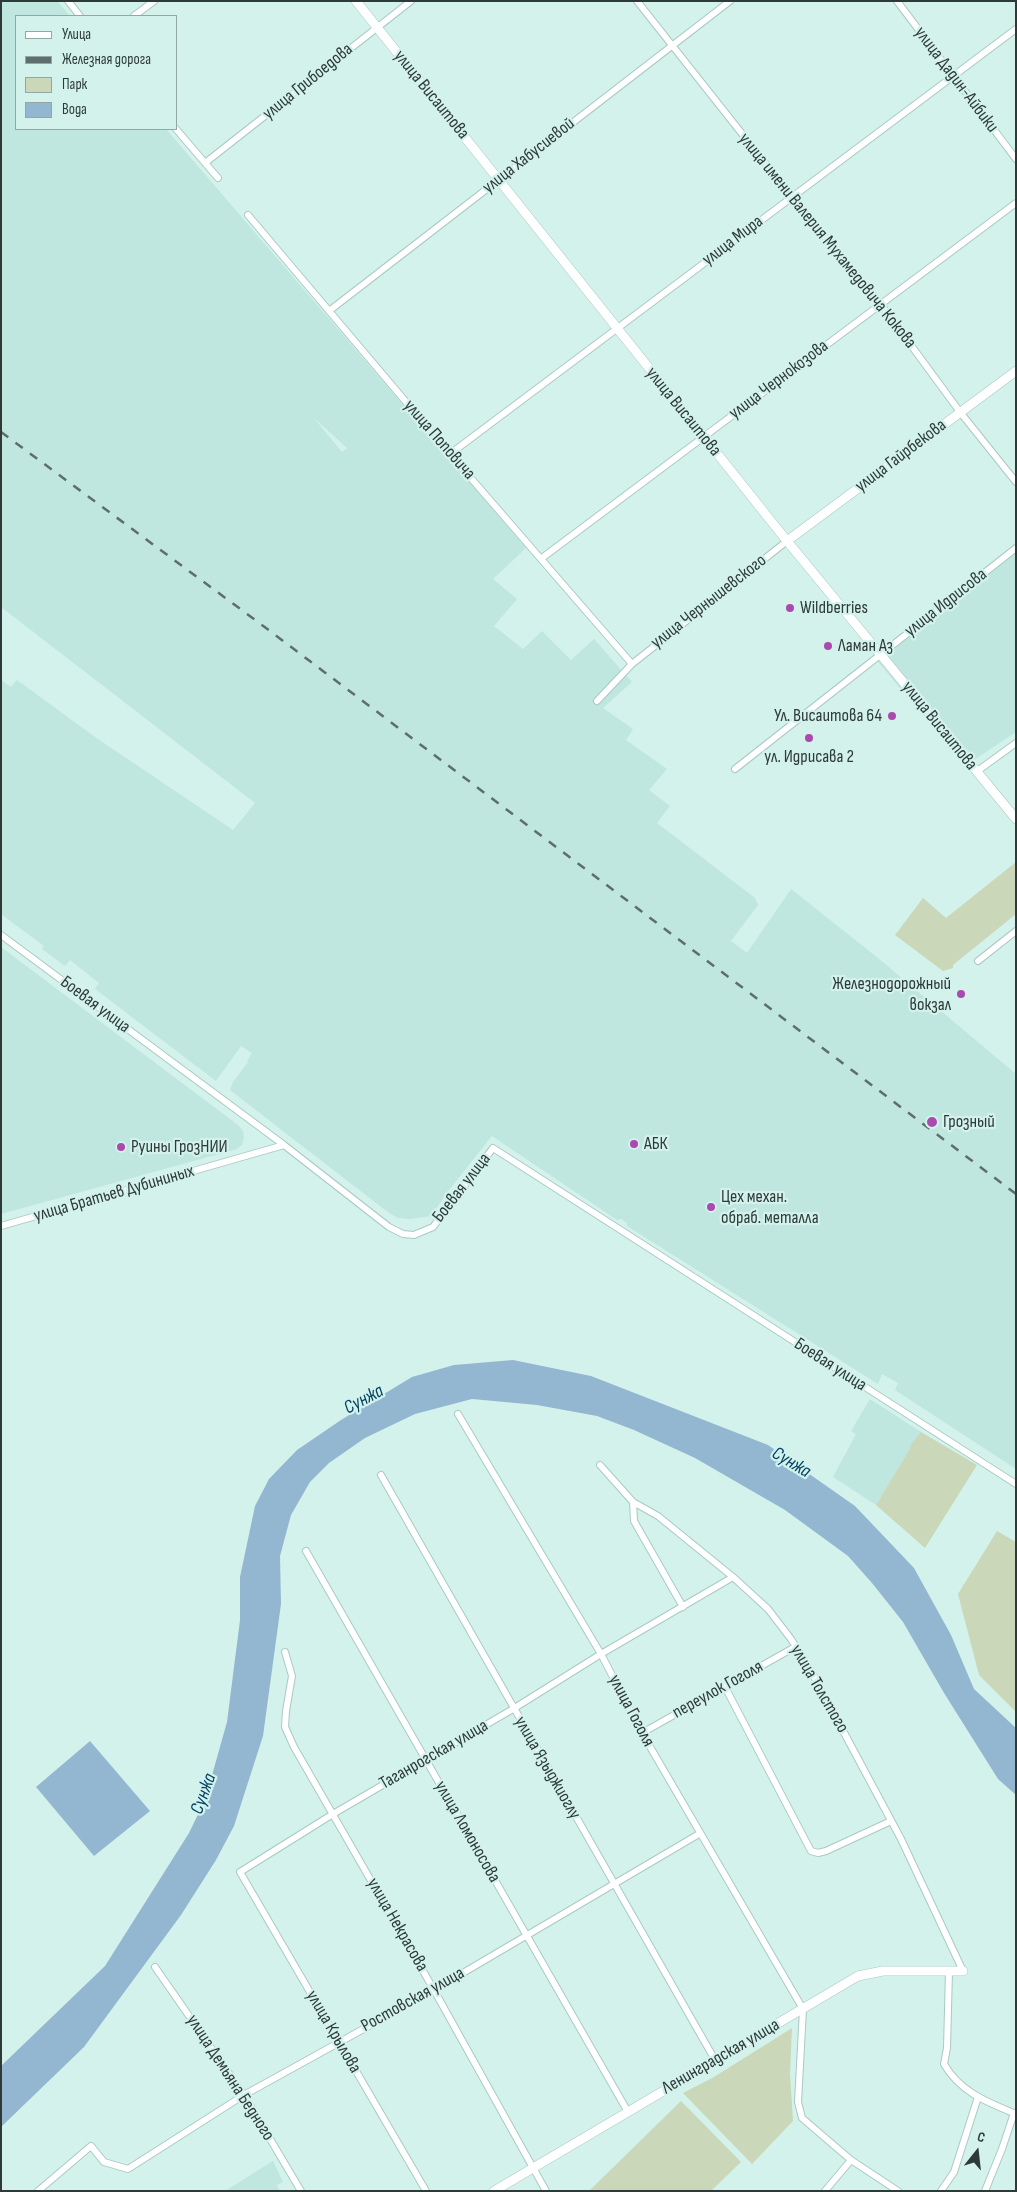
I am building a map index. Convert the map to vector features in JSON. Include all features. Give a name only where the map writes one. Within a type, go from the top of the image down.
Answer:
[{"type":"main road","name":"улица Висаитова","points":[[356,1],[616,329],[880,655],[1016,819]]},
{"type":"main road","name":"улица Гайрбекова","points":[[787,540],[1016,370]]},
{"type":"main road","name":"Ленинградская улица","points":[[494,2191],[858,1976],[871,1972],[963,1971]]},
{"type":"street","points":[[68,1],[79,15]]},
{"type":"street","points":[[135,15],[154,1]]},
{"type":"street","name":"улица Грибоедова","points":[[205,163],[411,1]]},
{"type":"street","name":"улица имени Валерия Мухамедовича Кокова","points":[[637,1],[792,198],[880,303],[960,412],[1016,482]]},
{"type":"street","name":"улица Хабусиевой","points":[[329,311],[730,1]]},
{"type":"street","name":"улица Дадин-Айбики","points":[[897,1],[952,77],[1016,159]]},
{"type":"street","name":"улица Мира","points":[[450,454],[851,155],[1016,29]]},
{"type":"street","points":[[177,130],[218,178]]},
{"type":"street","name":"улица Чернокозова","points":[[542,558],[1016,203]]},
{"type":"street","name":"улица Поповича","points":[[248,215],[450,454],[632,664]]},
{"type":"street","name":"улица Чернышевского","points":[[597,701],[632,664],[787,540]]},
{"type":"street","name":"улица Идрисова","points":[[735,769],[1016,548]]},
{"type":"street","points":[[976,772],[1016,743]]},
{"type":"street","points":[[978,961],[1016,930]]},
{"type":"street","name":"Боевая улица","points":[[1,935],[284,1145],[389,1227],[404,1234],[414,1235],[424,1232],[433,1226],[493,1148],[1016,1484]]},
{"type":"street","name":"улица Братьев Дубининых","points":[[1,1226],[284,1145]]},
{"type":"street","name":"улица Гоголя","points":[[458,1414],[601,1654],[642,1734],[803,2009]]},
{"type":"street","name":"улица Толстого","points":[[600,1465],[633,1502],[658,1516],[733,1577],[768,1609],[811,1671],[891,1822],[963,1971]]},
{"type":"street","name":"улица Языджиоглу","points":[[381,1475],[715,2060]]},
{"type":"street","points":[[633,1502],[634,1521],[683,1607]]},
{"type":"street","name":"улица Ломоносова","points":[[306,1551],[628,2112]]},
{"type":"street","name":"Таганрогская улица","points":[[240,1872],[333,1814],[733,1577]]},
{"type":"street","name":"переулок Гоголя","points":[[642,1734],[795,1647]]},
{"type":"street","name":"улица Некрасова","points":[[285,1652],[292,1676],[285,1727],[294,1747],[434,1990],[546,2191]]},
{"type":"street","points":[[725,1687],[811,1851],[818,1853],[826,1851],[891,1822]]},
{"type":"street","name":"Ростовская улица","points":[[38,2191],[91,2146],[104,2162],[128,2169],[244,2095],[338,2041],[434,1990],[699,1834]]},
{"type":"street","name":"улица Крылова","points":[[240,1872],[426,2191]]},
{"type":"street","name":"улица Демьяна Бедного","points":[[155,1967],[244,2095],[301,2191]]},
{"type":"street","points":[[949,1971],[947,2048],[944,2064],[952,2079],[978,2097],[1015,2114],[984,2191]]},
{"type":"street","points":[[803,2009],[800,2037],[799,2111],[809,2124],[851,2160],[898,2191]]},
{"type":"street","points":[[941,2191],[954,2172],[978,2097]]},
{"type":"street","points":[[825,2191],[851,2160]]},
{"type":"shaded area","points":[[1,1],[57,1],[69,15],[15,15],[15,130],[167,130],[526,548],[493,579],[517,599],[494,626],[523,649],[542,631],[571,660],[594,639],[632,682],[603,708],[633,729],[626,740],[667,769],[649,790],[670,806],[657,823],[755,898],[758,905],[731,941],[747,953],[791,889],[878,958],[1016,1074],[1016,1469],[895,1390],[898,1383],[882,1374],[878,1384],[627,1226],[627,1223],[621,1219],[617,1220],[492,1136],[431,1216],[410,1219],[398,1218],[230,1090],[233,1082],[248,1062],[252,1053],[241,1046],[216,1081],[95,989],[99,983],[70,960],[65,966],[42,949],[44,946],[1,914],[1,680],[11,687],[17,680],[95,737],[233,830],[255,803],[1,607]],"holes":[[[313,417],[347,448],[342,452]]]},
{"type":"shaded area","points":[[1016,548],[1016,732],[965,766],[874,657]]},
{"type":"shaded area","points":[[1,947],[238,1125],[243,1131],[242,1145],[237,1149],[1,1214]]},
{"type":"shaded area","points":[[870,1399],[921,1432],[876,1505],[833,1477],[856,1434],[851,1431]]},
{"type":"shaded area","points":[[273,2161],[283,2182],[277,2185],[280,2191],[225,2191]]},
{"type":"green space","points":[[1016,862],[1016,914],[953,965],[953,968],[943,971],[895,935],[923,898],[946,918]]},
{"type":"green space","points":[[921,1432],[977,1465],[925,1548],[876,1505],[910,1446]]},
{"type":"green space","points":[[997,1531],[1016,1542],[1016,1712],[979,1675],[958,1594]]},
{"type":"green space","points":[[792,2028],[790,2074],[793,2121],[752,2164],[683,2093],[714,2077]]},
{"type":"green space","points":[[681,2101],[741,2162],[711,2191],[589,2191]]},
{"type":"water","name":"Сунжа","points":[[513,1360],[591,1376],[768,1445],[855,1506],[914,1568],[951,1635],[974,1689],[1016,1728],[1016,1795],[998,1779],[944,1693],[903,1622],[872,1583],[848,1556],[785,1510],[695,1458],[634,1430],[597,1416],[537,1405],[472,1399],[415,1414],[365,1438],[329,1463],[310,1482],[291,1515],[280,1556],[281,1604],[263,1736],[234,1826],[216,1860],[181,1915],[84,2047],[1,2127],[1,2066],[105,1966],[189,1833],[205,1800],[227,1722],[240,1620],[240,1577],[255,1506],[269,1479],[297,1450],[341,1420],[412,1377],[454,1365]]},
{"type":"water","points":[[90,1741],[150,1811],[94,1856],[36,1787]]},
{"type":"railway","points":[[1,432],[266,628],[1016,1194]]},
{"type":"place","name":"Wildberries","points":[[790,608]]},
{"type":"place","name":"Ламан Аз","points":[[828,646]]},
{"type":"place","name":"Ул. Висаитова 64","points":[[892,716]]},
{"type":"place","name":"ул. Идрисава 2","points":[[809,738]]},
{"type":"place","name":"Железнодорожный вокзал","points":[[961,994]]},
{"type":"place","name":"Грозный","points":[[932,1122]]},
{"type":"place","name":"АБК","points":[[634,1144]]},
{"type":"place","name":"Руины ГрозНИИ","points":[[121,1147]]},
{"type":"place","name":"Цех механ. обраб. металла","points":[[711,1207]]}]
